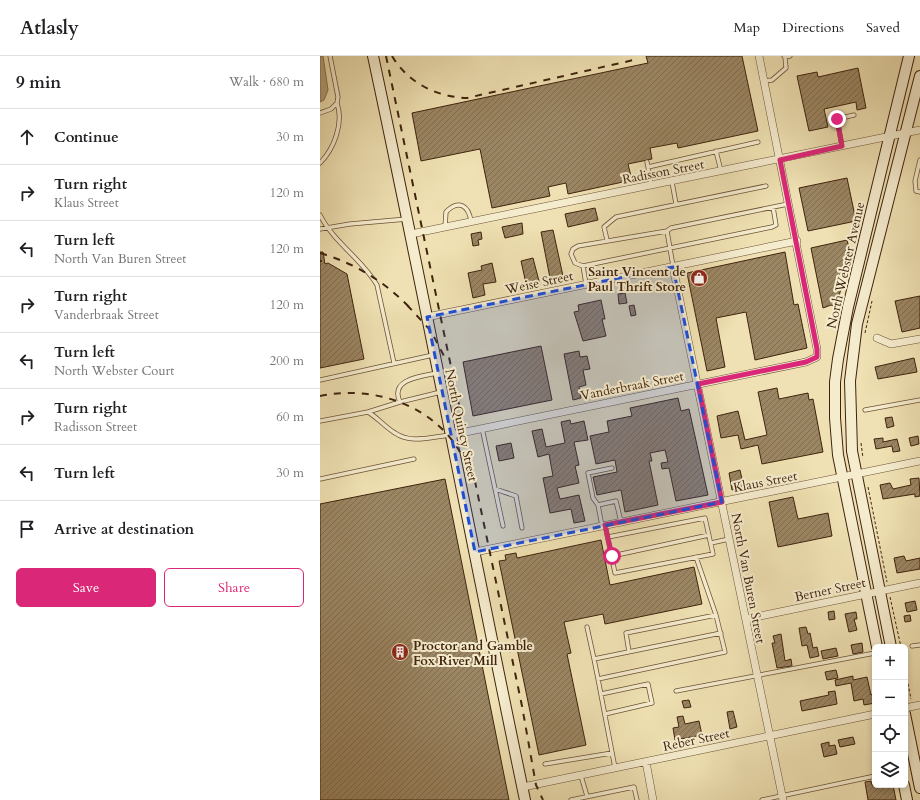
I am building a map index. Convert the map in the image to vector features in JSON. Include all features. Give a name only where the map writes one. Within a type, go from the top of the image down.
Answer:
[{"type":"main road","name":"North Quincy Street","points":[[373,56],[408,219],[426,317],[525,800]]},
{"type":"main road","name":"North Webster Avenue","points":[[876,644],[842,478],[838,455],[835,411],[838,359],[848,307],[888,136],[909,56]]},
{"type":"main road","name":"North Webster Avenue","points":[[891,644],[884,590],[861,474],[851,445],[849,414],[853,346],[860,308],[904,133],[920,76]]},
{"type":"main road","points":[[905,716],[920,788]]},
{"type":"main road","points":[[905,788],[907,800]]},
{"type":"street","points":[[759,56],[797,241]]},
{"type":"street","name":"Radisson Street","points":[[411,234],[780,160],[920,130]]},
{"type":"street","name":"Weise Street","points":[[426,317],[797,241]]},
{"type":"street","name":"Vanderbraak Street","points":[[451,434],[806,362],[817,357],[817,349],[797,241]]},
{"type":"street","name":"North Van Buren Street","points":[[673,267],[782,798]]},
{"type":"street","points":[[877,338],[891,344],[920,339]]},
{"type":"street","name":"Klaus Street","points":[[475,552],[920,461]]},
{"type":"street","name":"Berner Street","points":[[746,619],[920,583]]},
{"type":"street","points":[[908,707],[920,705]]},
{"type":"street","name":"Reber Street","points":[[523,787],[872,715]]},
{"type":"street","points":[[646,762],[653,800]]},
{"type":"lane","points":[[320,163],[327,157],[338,131],[338,96],[330,56]]},
{"type":"lane","points":[[764,82],[772,80],[786,68],[784,57],[790,56]]},
{"type":"lane","points":[[320,113],[331,109],[337,103]]},
{"type":"lane","points":[[842,146],[837,119],[854,115]]},
{"type":"lane","points":[[648,167],[758,142]]},
{"type":"lane","points":[[716,151],[721,172]]},
{"type":"lane","points":[[920,160],[915,181],[916,191],[920,192]]},
{"type":"lane","points":[[647,162],[651,185]]},
{"type":"lane","points":[[672,182],[676,204]]},
{"type":"lane","points":[[607,240],[604,227],[616,216],[766,186]]},
{"type":"lane","points":[[773,206],[776,225],[772,227],[583,266],[575,263],[571,254],[573,249],[578,246],[668,231],[671,228],[773,206],[789,203]]},
{"type":"lane","points":[[445,227],[446,212],[452,206],[459,204],[468,210],[471,222]]},
{"type":"lane","points":[[320,215],[326,228],[371,275],[377,285],[394,363]]},
{"type":"lane","points":[[320,229],[408,219]]},
{"type":"lane","points":[[668,231],[673,267]]},
{"type":"lane","points":[[583,266],[586,284]]},
{"type":"lane","points":[[320,380],[434,354]]},
{"type":"lane","points":[[400,402],[397,396],[398,390],[403,383],[410,378],[438,373]]},
{"type":"lane","points":[[320,421],[368,412],[400,402],[442,392]]},
{"type":"lane","points":[[865,410],[920,400]]},
{"type":"lane","points":[[368,412],[394,433],[407,439],[416,440],[451,434]]},
{"type":"lane","points":[[482,427],[503,526]]},
{"type":"lane","points":[[320,479],[414,459]]},
{"type":"lane","points":[[608,537],[705,518],[713,554],[616,573],[608,537],[598,505],[593,498],[588,473],[612,468]]},
{"type":"lane","points":[[495,489],[516,496],[522,528]]},
{"type":"lane","points":[[598,505],[616,501],[621,522]]},
{"type":"lane","points":[[612,556],[709,535]]},
{"type":"lane","points":[[711,543],[729,539]]},
{"type":"lane","points":[[598,679],[725,652],[716,614],[696,557]]},
{"type":"lane","points":[[629,652],[626,633],[716,614]]},
{"type":"lane","points":[[587,627],[615,768]]},
{"type":"lane","points":[[594,659],[721,633]]},
{"type":"lane","points":[[912,646],[920,645]]},
{"type":"lane","points":[[676,691],[757,677],[872,654]]},
{"type":"lane","points":[[601,694],[648,684],[652,703],[605,714]]},
{"type":"lane","points":[[545,764],[612,753]]},
{"type":"lane","points":[[581,776],[587,796]]},
{"type":"lane","points":[[762,800],[782,798],[872,777]]},
{"type":"lane","points":[[571,800],[634,787],[637,800]]},
{"type":"path","points":[[864,338],[873,299]]},
{"type":"path","points":[[861,443],[862,458]]},
{"type":"path","points":[[861,474],[884,590],[900,644]]},
{"type":"highlighted area","points":[[673,267],[722,502],[475,552],[427,317]]},
{"type":"shaded area","points":[[320,56],[323,56],[328,90],[324,100],[320,102]]},
{"type":"building","points":[[646,56],[742,56],[758,131],[678,148],[677,143],[650,148],[652,159],[628,164],[632,180],[568,194],[566,183],[548,187],[550,196],[492,208],[480,149],[421,161],[412,113],[648,63]]},
{"type":"building","points":[[858,68],[866,108],[857,110],[856,102],[824,109],[828,127],[809,131],[797,76],[817,72],[818,77]]},
{"type":"building","points":[[847,178],[856,221],[808,231],[799,188]]},
{"type":"building","points":[[595,208],[598,220],[568,227],[565,214]]},
{"type":"building","points":[[522,223],[523,234],[505,238],[502,227]]},
{"type":"building","points":[[553,230],[563,276],[550,278],[541,232]]},
{"type":"building","points":[[481,232],[482,239],[478,240],[479,245],[473,246],[471,234]]},
{"type":"building","points":[[847,240],[850,252],[847,264],[843,265],[845,275],[844,278],[840,279],[842,285],[836,307],[831,305],[823,308],[811,248]]},
{"type":"building","points":[[320,252],[323,252],[325,264],[328,263],[347,274],[364,359],[320,368]]},
{"type":"building","points":[[785,252],[794,305],[798,304],[807,348],[755,360],[746,312],[716,318],[725,367],[707,371],[687,273]]},
{"type":"building","points":[[533,258],[540,285],[527,288],[521,261]]},
{"type":"building","points":[[492,263],[496,282],[483,284],[485,295],[473,298],[468,273],[482,270],[481,266]]},
{"type":"building","points":[[625,293],[627,303],[619,304],[618,294]]},
{"type":"building","points":[[920,296],[920,328],[902,332],[895,301]]},
{"type":"building","points":[[601,300],[605,319],[602,319],[606,336],[583,341],[574,312],[579,311],[578,305]]},
{"type":"building","points":[[634,305],[636,315],[631,316],[629,306]]},
{"type":"building","points":[[541,346],[552,400],[473,416],[463,362]]},
{"type":"building","points":[[579,351],[580,357],[587,356],[590,369],[583,370],[586,385],[579,387],[581,398],[573,400],[564,354]]},
{"type":"building","points":[[914,358],[917,372],[878,379],[875,367]]},
{"type":"building","points":[[777,388],[779,399],[808,393],[809,400],[813,399],[823,452],[762,464],[758,445],[741,449],[738,435],[721,438],[717,416],[738,411],[745,440],[767,435],[758,392]]},
{"type":"building","points":[[678,398],[681,411],[689,409],[708,495],[676,501],[669,468],[662,469],[661,463],[668,462],[665,450],[650,453],[652,461],[649,461],[658,505],[625,512],[621,490],[597,495],[593,477],[617,472],[615,460],[596,464],[590,436],[609,432],[607,421],[632,416],[630,408]]},
{"type":"building","points":[[892,417],[894,426],[887,428],[885,418]]},
{"type":"building","points":[[570,420],[571,424],[584,421],[588,440],[574,442],[579,465],[575,466],[579,483],[557,488],[560,499],[579,495],[585,521],[574,523],[571,509],[550,513],[543,478],[553,476],[549,454],[538,457],[532,431],[542,429],[546,447],[565,443],[561,422]]},
{"type":"building","points":[[918,436],[919,444],[911,446],[909,438]]},
{"type":"building","points":[[883,438],[883,442],[897,439],[900,451],[893,452],[892,446],[876,449],[874,439]]},
{"type":"building","points":[[511,443],[514,458],[499,461],[496,446]]},
{"type":"building","points":[[740,470],[744,488],[732,490],[729,473]]},
{"type":"building","points":[[919,478],[920,496],[915,497],[915,494],[883,499],[880,485],[890,483],[893,489],[911,485],[910,479]]},
{"type":"building","name":"Proctor and Gamble Fox River Mill","points":[[445,479],[509,800],[320,800],[320,504]]},
{"type":"building","points":[[793,497],[798,519],[828,513],[832,536],[778,547],[769,502]]},
{"type":"building","points":[[601,540],[610,585],[694,567],[702,604],[605,624],[603,614],[564,622],[571,653],[567,654],[586,745],[539,755],[499,561],[506,560],[505,555],[516,553],[517,558]]},
{"type":"building","points":[[904,556],[906,561],[920,558],[920,569],[897,573],[894,558]]},
{"type":"building","points":[[915,601],[917,610],[907,612],[905,603]]},
{"type":"building","points":[[834,611],[835,619],[829,620],[828,612]]},
{"type":"building","points":[[856,612],[857,619],[854,619],[857,630],[849,632],[845,614]]},
{"type":"building","points":[[910,615],[911,621],[905,622],[904,616]]},
{"type":"building","points":[[806,627],[808,634],[810,633],[813,648],[817,647],[819,656],[810,658],[807,645],[802,646],[799,628]]},
{"type":"building","points":[[781,634],[785,661],[791,659],[792,666],[777,668],[772,643],[775,643],[773,636]]},
{"type":"building","points":[[862,643],[863,652],[853,654],[851,645]]},
{"type":"building","points":[[836,648],[838,656],[823,659],[821,651]]},
{"type":"building","points":[[836,670],[838,678],[827,680],[825,672]]},
{"type":"building","points":[[853,676],[853,680],[867,677],[872,694],[872,704],[864,705],[863,699],[854,701],[851,683],[836,686],[835,680]]},
{"type":"building","points":[[835,691],[837,704],[802,711],[800,701],[829,695],[828,692]]},
{"type":"building","points":[[689,700],[691,707],[684,708],[682,701]]},
{"type":"building","points":[[733,711],[737,727],[730,729],[727,712]]},
{"type":"building","points":[[683,716],[685,724],[699,721],[702,735],[675,740],[673,728],[679,727],[677,717]]},
{"type":"building","points":[[853,737],[855,744],[840,747],[838,740]]},
{"type":"building","points":[[829,742],[829,746],[835,745],[837,754],[824,757],[821,744]]},
{"type":"building","points":[[871,781],[872,788],[894,788],[896,800],[868,800],[865,782]]},
{"type":"railway","points":[[386,56],[522,706],[536,785],[543,800]]},
{"type":"railway","points":[[392,56],[406,74],[424,87],[445,95],[467,98],[638,59]]},
{"type":"railway","points":[[320,253],[346,262],[369,274],[400,298],[410,308]]},
{"type":"railway","points":[[407,305],[431,331],[446,360]]},
{"type":"railway","points":[[320,396],[343,393],[366,394],[388,398],[410,406],[429,418],[446,433],[460,451],[469,473]]},
{"type":"place","name":"Saint Vincent de Paul Thrift Store","points":[[699,278]]},
{"type":"place","name":"Proctor and Gamble Fox River Mill","points":[[400,652]]},
{"type":"route","points":[[612,556],[605,525],[722,502],[698,384],[806,362],[817,357],[817,349],[797,241],[780,160],[842,146],[837,119]]}]
